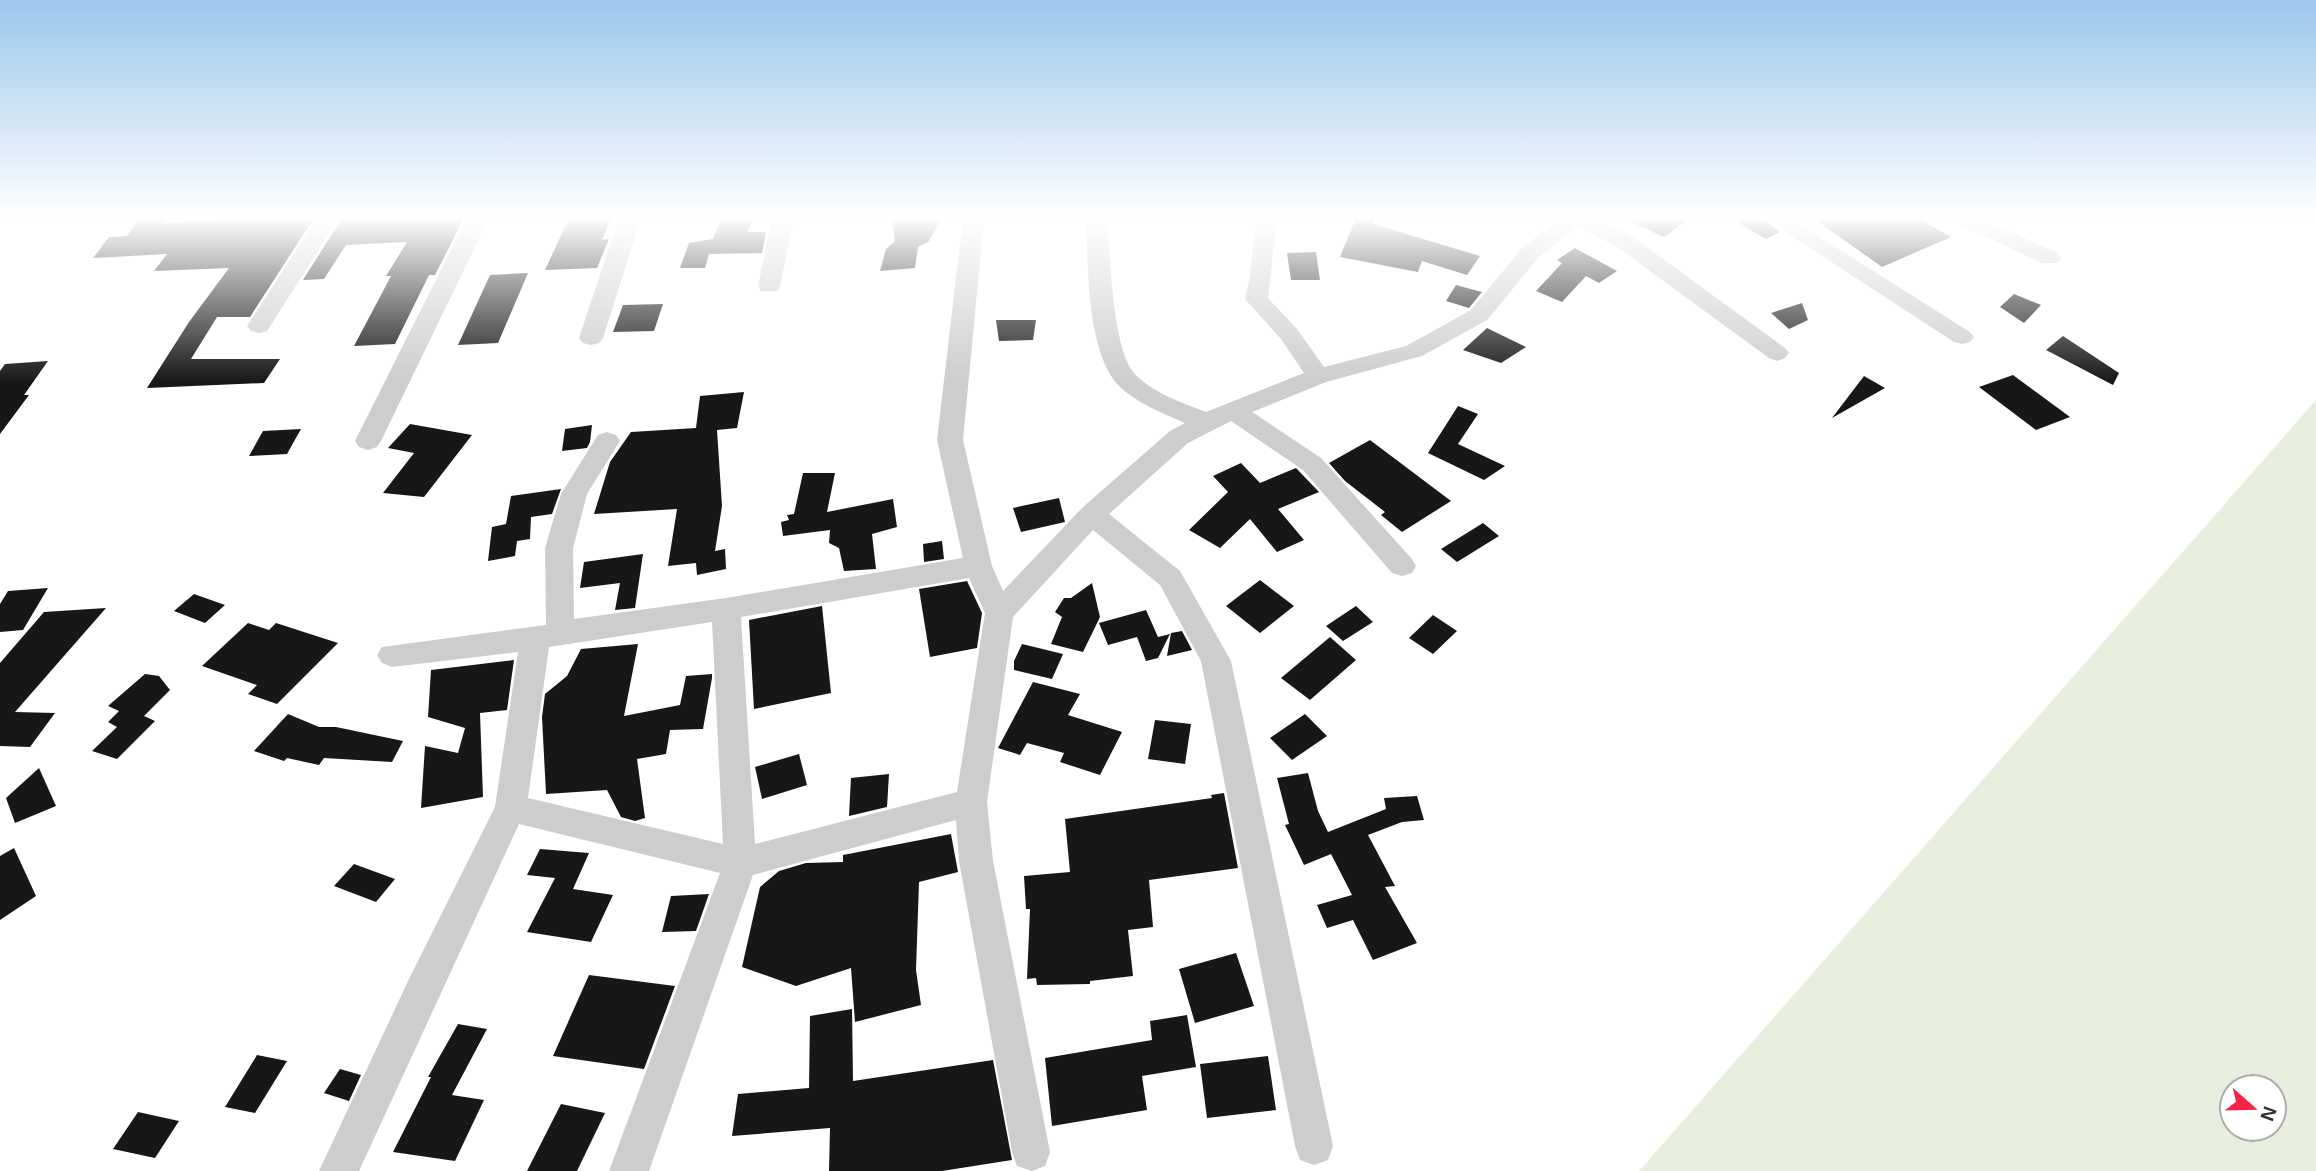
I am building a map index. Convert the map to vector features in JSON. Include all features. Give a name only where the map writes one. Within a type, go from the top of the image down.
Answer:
[{"type":"street","points":[[259,326],[293,273]]},
{"type":"street","points":[[368,441],[451,273]]},
{"type":"street","points":[[591,338],[612,273]]},
{"type":"street","points":[[769,286],[772,273]]},
{"type":"street","points":[[967,273],[950,440],[978,566],[999,613],[971,802],[976,861],[1031,1152]]},
{"type":"street","points":[[1101,273],[1108,340],[1124,379],[1171,408],[1206,422]]},
{"type":"street","points":[[1261,273],[1256,299],[1289,334],[1318,376]]},
{"type":"street","points":[[999,613],[1093,514],[1179,437],[1206,422],[1318,376],[1414,351],[1479,315],[1514,273]]},
{"type":"street","points":[[1667,273],[1777,353]]},
{"type":"street","points":[[1861,273],[1962,337]]},
{"type":"street","points":[[1233,411],[1312,464],[1402,565]]},
{"type":"street","points":[[339,1171],[511,808],[548,636],[559,548],[574,495],[607,441]]},
{"type":"street","points":[[1093,514],[1170,578],[1216,661],[1314,1146]]},
{"type":"street","points":[[392,655],[548,636],[726,609],[978,566]]},
{"type":"street","points":[[629,1171],[740,863],[726,609]]},
{"type":"street","points":[[511,808],[740,863],[971,802]]},
{"type":"green space","points":[[2316,400],[2316,1171],[1639,1171]]},
{"type":"building","points":[[226,273],[279,273],[250,317],[217,317],[191,359],[280,359],[264,383],[147,388],[189,322]]},
{"type":"building","points":[[308,273],[328,273],[324,279],[303,280]]},
{"type":"building","points":[[388,273],[436,273],[429,275],[395,344],[354,346],[391,276],[386,276]]},
{"type":"building","points":[[528,273],[498,343],[458,345],[490,275]]},
{"type":"building","points":[[1290,273],[1319,273],[1320,280],[1291,280]]},
{"type":"building","points":[[1553,273],[1615,273],[1599,283],[1586,276],[1562,302],[1536,291]]},
{"type":"building","points":[[1456,285],[1482,292],[1469,308],[1446,301]]},
{"type":"building","points":[[2014,294],[2041,305],[2024,323],[2000,307]]},
{"type":"building","points":[[1802,303],[1808,320],[1789,329],[1771,313]]},
{"type":"building","points":[[663,304],[654,331],[613,332],[623,305]]},
{"type":"building","points":[[996,320],[1036,320],[1033,340],[999,341]]},
{"type":"building","points":[[1487,328],[1526,347],[1501,363],[1463,350]]},
{"type":"building","points":[[2063,336],[2119,373],[2113,385],[2046,350]]},
{"type":"building","points":[[48,361],[24,395],[29,395],[0,434],[0,371],[5,364]]},
{"type":"building","points":[[2013,375],[2070,417],[2036,430],[1979,387]]},
{"type":"building","points":[[1864,376],[1885,388],[1832,418]]},
{"type":"building","points":[[744,392],[737,428],[717,430],[722,506],[715,551],[725,549],[726,569],[697,575],[696,563],[668,566],[677,509],[594,514],[610,462],[631,432],[696,428],[700,396]]},
{"type":"building","points":[[1458,406],[1478,414],[1458,444],[1505,466],[1484,480],[1428,453]]},
{"type":"building","points":[[410,424],[472,435],[424,497],[383,493],[414,453],[388,448]]},
{"type":"building","points":[[592,425],[587,448],[562,451],[565,429]]},
{"type":"building","points":[[301,429],[287,454],[249,456],[263,431]]},
{"type":"building","points":[[1370,440],[1451,501],[1402,532],[1381,515],[1385,512],[1345,481],[1329,463]]},
{"type":"building","points":[[1241,463],[1260,483],[1296,468],[1319,492],[1278,509],[1304,540],[1277,552],[1250,519],[1220,548],[1189,530],[1228,492],[1213,476]]},
{"type":"building","points":[[803,473],[835,473],[827,512],[893,499],[897,527],[872,534],[876,569],[844,571],[839,548],[829,543],[830,530],[783,536],[781,522],[789,520],[787,515],[794,514]]},
{"type":"building","points":[[561,489],[552,514],[531,517],[530,539],[517,541],[515,556],[488,561],[492,527],[506,524],[511,496]]},
{"type":"building","points":[[1059,498],[1065,522],[1021,532],[1013,508]]},
{"type":"building","points":[[1483,523],[1499,536],[1457,562],[1441,549]]},
{"type":"building","points":[[942,541],[944,559],[924,562],[923,544]]},
{"type":"building","points":[[643,554],[635,608],[615,610],[620,583],[580,588],[584,562]]},
{"type":"building","points":[[1260,580],[1294,606],[1260,633],[1226,606]]},
{"type":"building","points":[[967,581],[982,613],[977,648],[930,657],[919,589]]},
{"type":"building","points":[[1092,583],[1100,617],[1083,652],[1051,644],[1062,617],[1055,612],[1064,598],[1071,598]]},
{"type":"building","points":[[48,588],[23,630],[0,632],[0,604],[8,591]]},
{"type":"building","points":[[194,594],[225,605],[205,623],[174,611]]},
{"type":"building","points":[[822,606],[831,693],[754,709],[749,620]]},
{"type":"building","points":[[1356,606],[1373,622],[1343,641],[1326,626]]},
{"type":"building","points":[[106,608],[15,712],[55,713],[30,747],[0,746],[0,663],[44,612]]},
{"type":"building","points":[[1146,610],[1158,637],[1170,634],[1158,658],[1146,661],[1137,637],[1108,645],[1099,623]]},
{"type":"building","points":[[1433,615],[1457,631],[1433,654],[1409,638]]},
{"type":"building","points":[[248,623],[269,630],[276,623],[338,643],[277,704],[248,694],[257,685],[202,666]]},
{"type":"building","points":[[1182,631],[1192,650],[1167,656],[1171,633]]},
{"type":"building","points":[[1330,637],[1356,660],[1310,700],[1281,678]]},
{"type":"building","points":[[638,644],[624,716],[680,705],[686,676],[712,674],[712,678],[703,729],[670,730],[666,754],[637,759],[645,818],[635,821],[621,817],[607,790],[546,794],[542,717],[545,694],[567,676],[581,649]]},
{"type":"building","points":[[1022,644],[1063,654],[1052,679],[1014,670],[1014,661]]},
{"type":"building","points":[[514,660],[507,710],[480,713],[483,797],[421,808],[425,746],[458,753],[465,728],[428,717],[431,670]]},
{"type":"building","points":[[145,674],[159,676],[170,690],[144,716],[155,721],[117,759],[92,751],[117,727],[108,722],[119,711],[108,706]]},
{"type":"building","points":[[1033,682],[1080,694],[1068,715],[1122,732],[1100,775],[1060,762],[1064,753],[1027,743],[1020,755],[998,748]]},
{"type":"building","points":[[288,714],[319,727],[336,727],[403,741],[392,762],[324,758],[319,765],[287,758],[284,761],[254,751]]},
{"type":"building","points":[[1305,714],[1327,736],[1292,760],[1270,738]]},
{"type":"building","points":[[1155,720],[1191,724],[1185,764],[1148,759]]},
{"type":"building","points":[[799,754],[807,785],[762,799],[755,767]]},
{"type":"building","points":[[39,768],[56,806],[15,823],[6,798]]},
{"type":"building","points":[[1308,773],[1318,811],[1328,832],[1386,809],[1384,798],[1417,796],[1424,820],[1402,822],[1368,835],[1395,886],[1385,887],[1417,943],[1373,960],[1353,920],[1327,928],[1317,905],[1352,895],[1331,854],[1304,865],[1285,825],[1289,824],[1277,778]]},
{"type":"building","points":[[889,774],[887,807],[849,816],[851,778]]},
{"type":"building","points":[[1224,793],[1238,868],[1149,880],[1153,927],[1128,930],[1133,976],[1090,981],[1090,984],[1037,985],[1036,978],[1027,979],[1030,909],[1026,909],[1024,876],[1070,872],[1065,819],[1212,798],[1211,795]]},
{"type":"building","points":[[951,834],[958,872],[919,882],[916,970],[921,1005],[855,1022],[851,968],[796,986],[742,967],[760,887],[779,871],[806,863],[843,862],[843,855]]},
{"type":"building","points":[[14,848],[36,896],[0,920],[0,856]]},
{"type":"building","points":[[540,849],[589,853],[573,889],[613,895],[591,942],[527,932],[555,878],[527,875]]},
{"type":"building","points":[[354,864],[395,879],[376,902],[334,886]]},
{"type":"building","points":[[709,894],[696,931],[662,932],[671,896]]},
{"type":"building","points":[[1236,953],[1254,1006],[1195,1023],[1179,969]]},
{"type":"building","points":[[589,975],[675,986],[644,1069],[553,1056]]},
{"type":"building","points":[[852,1009],[853,1081],[993,1060],[1012,1160],[942,1171],[829,1171],[830,1128],[732,1136],[738,1094],[809,1088],[810,1016]]},
{"type":"building","points":[[1187,1015],[1196,1067],[1142,1076],[1147,1110],[1052,1126],[1045,1058],[1152,1040],[1150,1021]]},
{"type":"building","points":[[458,1024],[487,1029],[452,1095],[484,1100],[455,1161],[393,1152],[431,1077],[428,1077]]},
{"type":"building","points":[[257,1055],[287,1061],[255,1113],[225,1107]]},
{"type":"building","points":[[1268,1056],[1276,1110],[1207,1118],[1200,1064]]},
{"type":"building","points":[[340,1069],[361,1075],[349,1101],[324,1093]]},
{"type":"building","points":[[561,1104],[605,1113],[577,1171],[527,1171]]},
{"type":"building","points":[[138,1112],[179,1121],[155,1158],[113,1149]]}]
